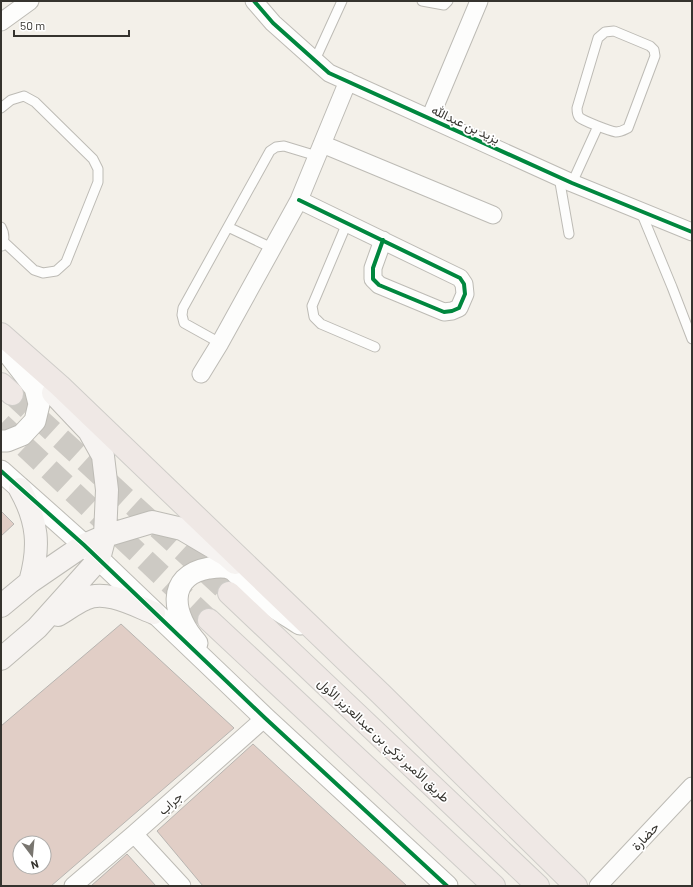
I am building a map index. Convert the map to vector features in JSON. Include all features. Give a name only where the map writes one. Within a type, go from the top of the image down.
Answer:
[{"type":"main road","points":[[1,334],[60,386],[324,639],[576,886]]},
{"type":"main road","points":[[1,339],[89,430],[103,456],[107,490],[105,536]]},
{"type":"main road","points":[[20,489],[27,501],[35,528],[35,562],[30,582]]},
{"type":"main road","points":[[37,628],[91,552],[105,536],[152,522],[182,529],[226,555],[324,639]]},
{"type":"main road","points":[[1,606],[30,582],[91,552]]},
{"type":"main road","name":"طريق الأمير تركي بن عبدالعزيز الأول","points":[[229,593],[538,886]]},
{"type":"main road","points":[[1,660],[37,628],[85,598],[99,595],[114,598],[154,613]]},
{"type":"main road","points":[[209,620],[494,886]]},
{"type":"street","points":[[1,22],[30,1]]},
{"type":"street","name":"يزيد بن عبدالله","points":[[254,1],[273,23],[329,72],[565,180],[692,232]]},
{"type":"street","points":[[430,118],[479,1]]},
{"type":"street","points":[[202,374],[299,200],[348,81]]},
{"type":"street","points":[[319,150],[493,215]]},
{"type":"street","points":[[299,200],[383,240],[460,278],[464,284],[465,294],[459,308],[444,312],[379,286],[373,278],[373,268],[383,240]]},
{"type":"street","points":[[1,344],[35,388],[39,404],[35,421],[22,435],[7,441],[1,441]]},
{"type":"street","points":[[1,471],[91,552],[265,718],[446,886]]},
{"type":"street","points":[[265,718],[231,678],[190,635],[179,615],[176,598],[180,586],[189,576],[202,569],[218,566],[233,570],[274,607],[324,639]]},
{"type":"street","name":"جراب","points":[[73,886],[265,718]]},
{"type":"street","name":"حضارة","points":[[598,886],[692,786]]},
{"type":"street","points":[[134,834],[182,886]]},
{"type":"lane","points":[[315,60],[342,1]]},
{"type":"lane","points":[[422,1],[444,5],[448,1]]},
{"type":"lane","points":[[614,31],[650,46],[654,50],[655,56],[628,128],[623,131],[615,132],[598,126],[580,119],[577,114],[577,108],[598,38],[605,32],[614,31]]},
{"type":"lane","points":[[1,108],[11,100],[24,96],[35,102],[93,158],[98,169],[98,182],[66,262],[56,271],[43,274],[34,270],[2,245],[4,235],[1,227]]},
{"type":"lane","points":[[569,234],[565,180],[598,126]]},
{"type":"lane","points":[[220,343],[184,323],[182,315],[183,308],[270,150],[276,147],[284,146],[319,150]]},
{"type":"lane","points":[[640,211],[692,339]]},
{"type":"lane","points":[[347,223],[312,306],[314,317],[321,324],[375,347]]},
{"type":"lane","points":[[228,227],[272,248]]},
{"type":"building","points":[[1,511],[14,524],[1,536]]},
{"type":"building","points":[[121,624],[234,728],[51,886],[1,886],[1,726]]},
{"type":"building","points":[[253,744],[407,886],[203,886],[157,831]]},
{"type":"building","points":[[127,854],[156,886],[91,886]]},
{"type":"tunnel","points":[[12,394],[229,593]]},
{"type":"tunnel","points":[[1,424],[209,620]]},
{"type":"cycle path","points":[[254,1],[273,23],[329,73],[572,183],[692,232]]},
{"type":"cycle path","points":[[299,200],[460,278],[464,284],[465,294],[459,308],[444,312],[379,285],[373,279],[373,268],[383,240]]},
{"type":"cycle path","points":[[1,471],[84,545],[265,718],[447,886]]}]
